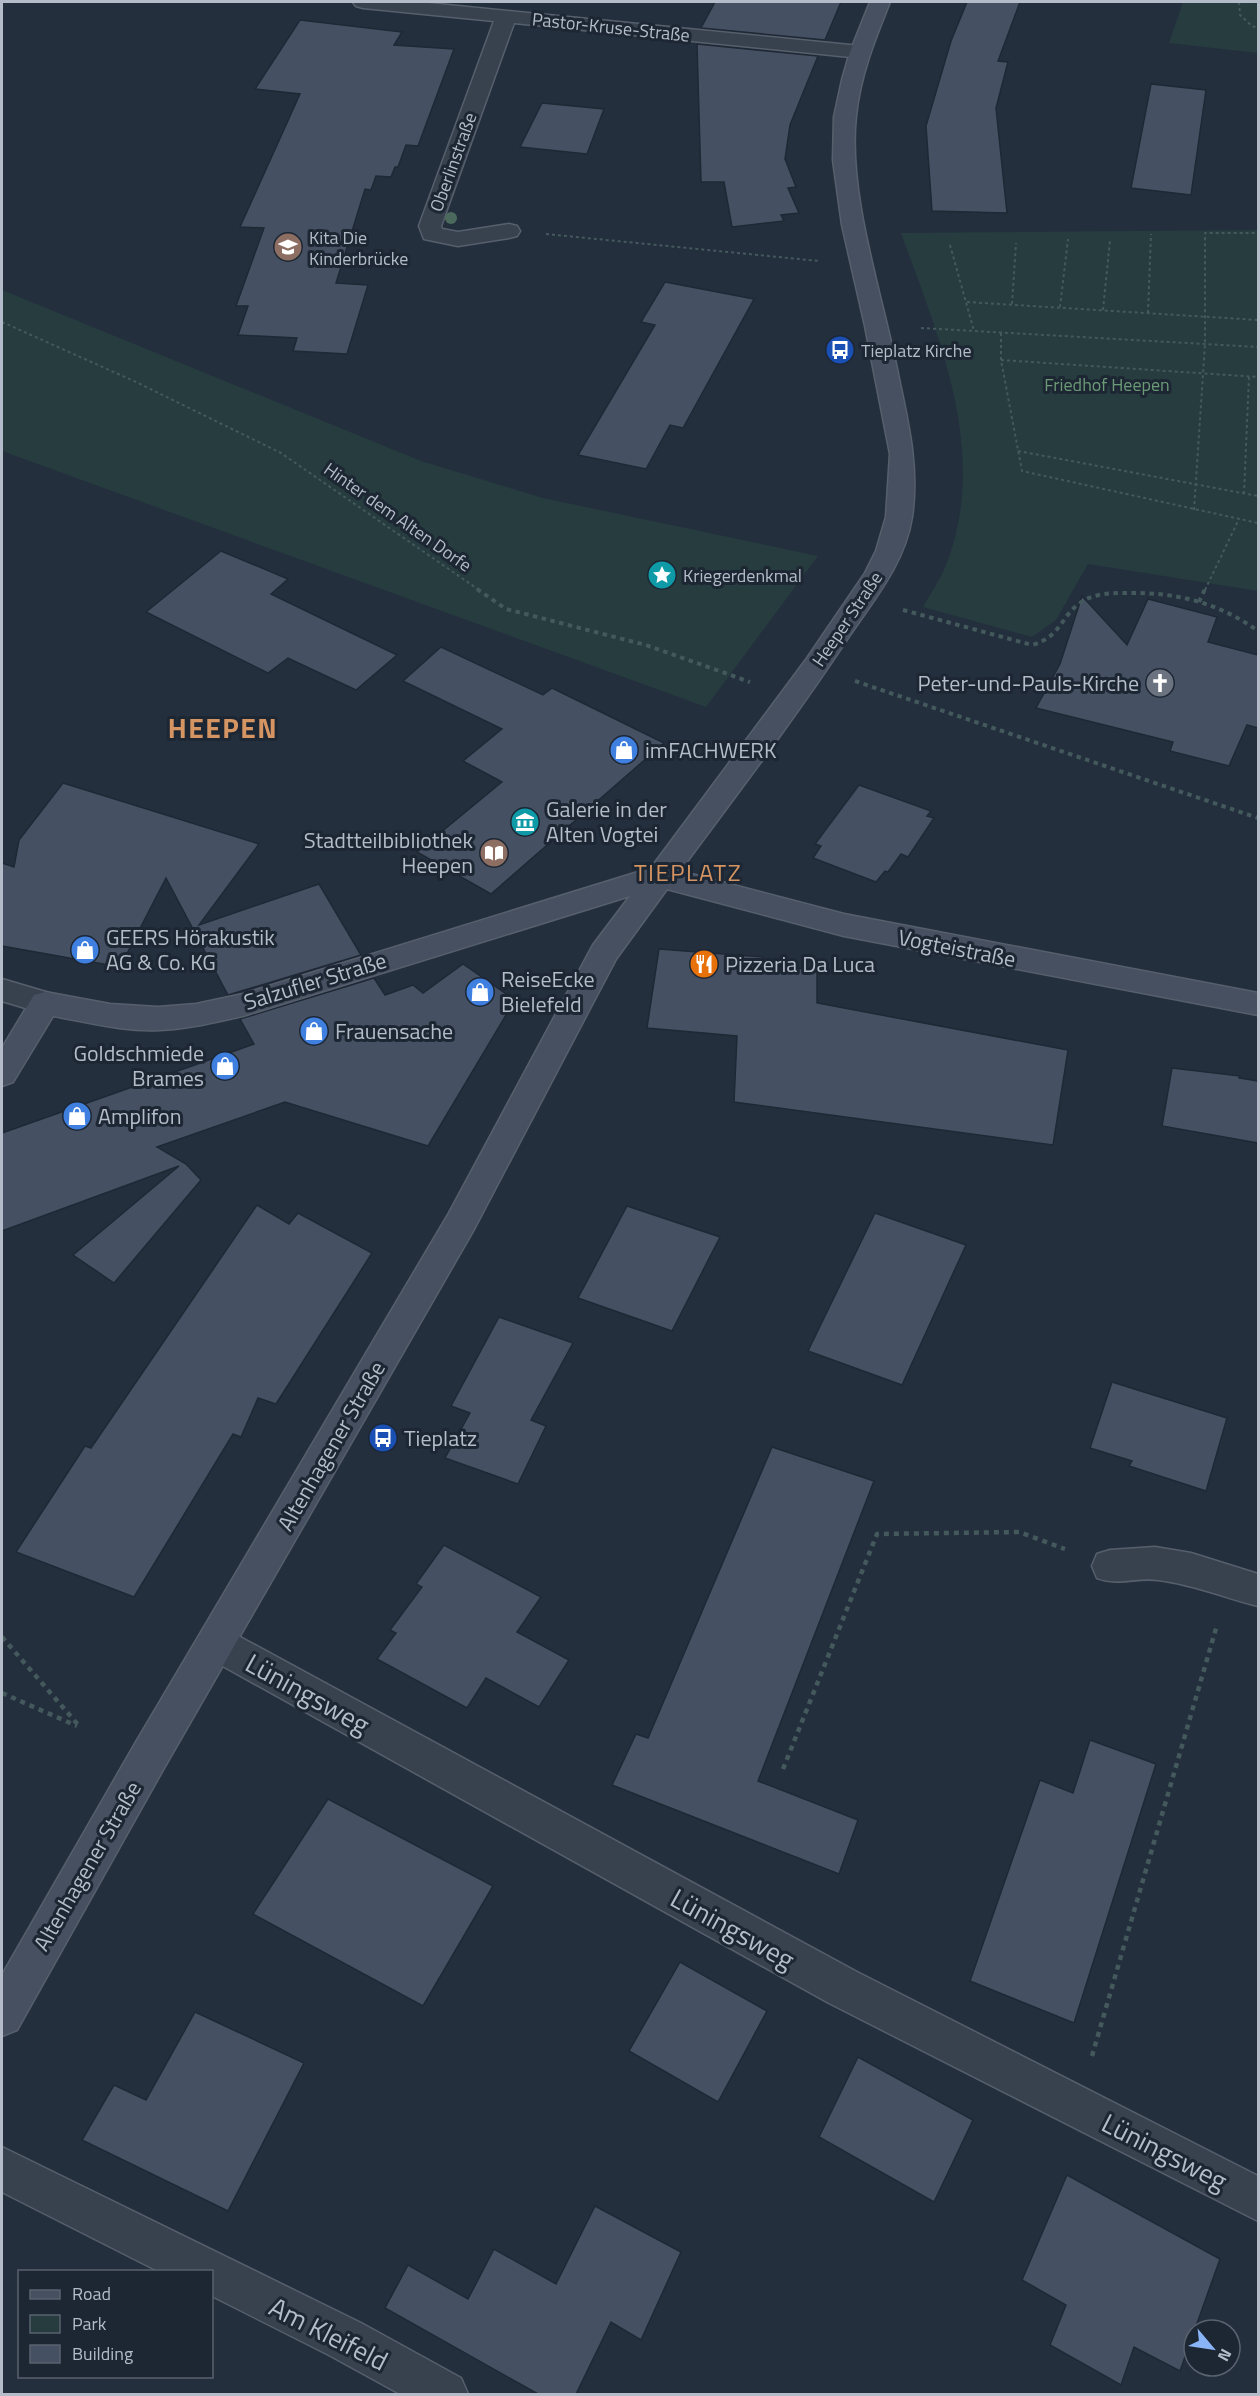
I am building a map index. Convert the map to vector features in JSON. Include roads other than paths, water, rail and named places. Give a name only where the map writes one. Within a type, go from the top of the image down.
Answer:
[{"type":"main road","name":"Heeper Straße","points":[[659,876],[701,825],[862,599],[878,574],[899,517],[902,454],[877,326],[847,192],[844,160],[846,107],[860,52],[880,2]]},
{"type":"main road","name":"Salzufler Straße","points":[[45,1004],[139,1019],[196,1015],[243,1005],[659,876]]},
{"type":"main road","name":"Vogteistraße","points":[[659,876],[844,925],[1258,1004]]},
{"type":"main road","name":"Altenhagener Straße","points":[[2,2015],[461,1222],[604,953],[659,876]]},
{"type":"main road","points":[[2,1074],[45,1004]]},
{"type":"street","name":"Pastor-Kruse-Straße","points":[[363,2],[860,52]]},
{"type":"street","name":"Oberlinstraße","points":[[506,16],[430,226],[432,234],[458,239],[509,231]]},
{"type":"street","points":[[2,990],[45,1004]]},
{"type":"street","points":[[1110,1566],[1155,1563],[1191,1569],[1244,1585]]},
{"type":"street","name":"Lüningsweg","points":[[216,1642],[842,1988],[1258,2199]]},
{"type":"street","name":"Am Kleifeld","points":[[2,2169],[206,2270]]},
{"type":"street","name":"Am Kleifeld","points":[[213,2273],[345,2339],[445,2394]]},
{"type":"place","name":"Kita Die Kinderbrücke","points":[[288,247]]},
{"type":"place","name":"Tieplatz Kirche","points":[[840,350]]},
{"type":"place","name":"Kriegerdenkmal","points":[[662,575]]},
{"type":"place","name":"Peter-und-Pauls-Kirche","points":[[1160,683]]},
{"type":"place","name":"imFACHWERK","points":[[624,750]]},
{"type":"place","name":"Galerie in der Alten Vogtei","points":[[525,822]]},
{"type":"place","name":"Stadtteilbibliothek Heepen","points":[[494,853]]},
{"type":"place","name":"GEERS Hörakustik AG & Co. KG","points":[[85,950]]},
{"type":"place","name":"Pizzeria Da Luca","points":[[704,964]]},
{"type":"place","name":"ReiseEcke Bielefeld","points":[[480,992]]},
{"type":"place","name":"Frauensache","points":[[314,1031]]},
{"type":"place","name":"Goldschmiede Brames","points":[[225,1066]]},
{"type":"place","name":"Amplifon","points":[[77,1116]]},
{"type":"place","name":"Tieplatz","points":[[383,1438]]},
{"type":"district","name":"HEEPEN","points":[[223,727]]},
{"type":"district","name":"TIEPLATZ","points":[[688,872]]},
{"type":"park label","name":"Friedhof Heepen","points":[[1107,384]]}]
